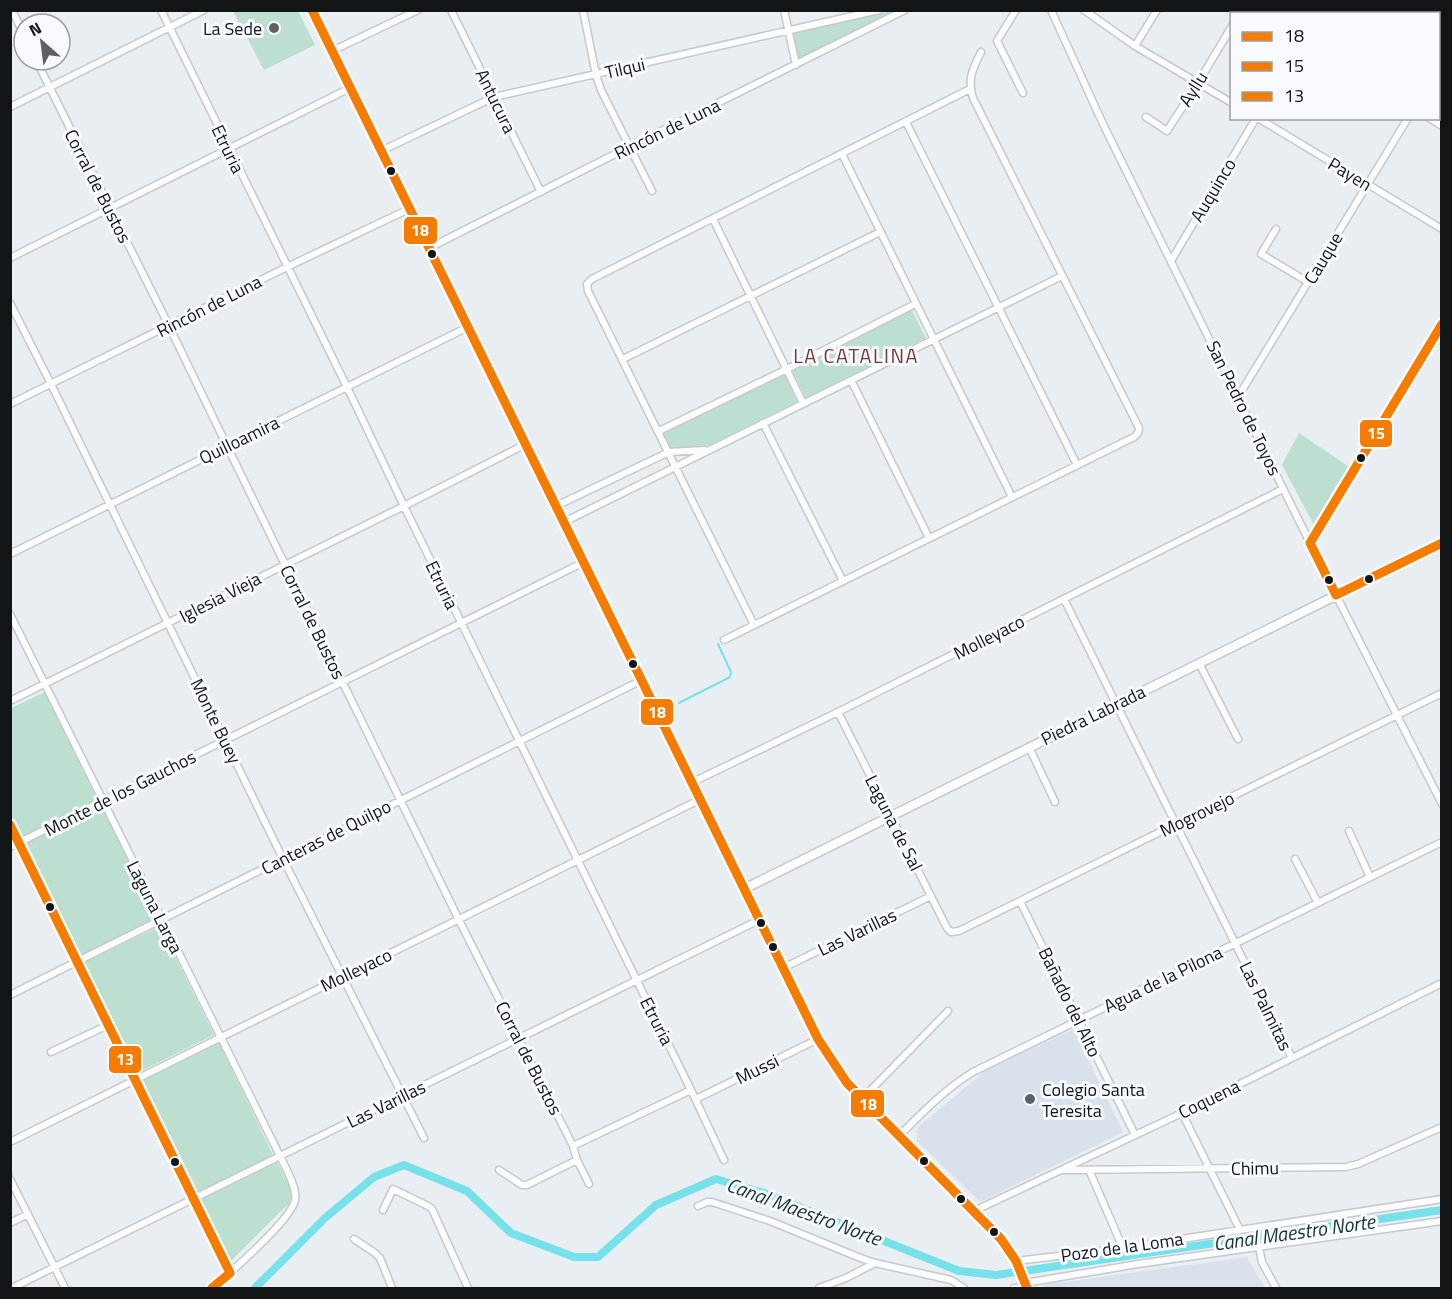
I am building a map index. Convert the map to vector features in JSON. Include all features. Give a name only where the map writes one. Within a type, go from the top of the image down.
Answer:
[{"type":"main road","points":[[312,10],[818,1039],[838,1072],[862,1099],[1001,1239],[1016,1261],[1026,1286]]},
{"type":"main road","points":[[1310,543],[1442,323]]},
{"type":"main road","name":"San Pedro de Toyos","points":[[1310,543],[1336,595]]},
{"type":"main road","name":"Piedra Labrada","points":[[744,889],[1442,543]]},
{"type":"street","name":"Etruria","points":[[160,10],[347,387],[724,1160]]},
{"type":"street","points":[[10,107],[204,10]]},
{"type":"street","points":[[332,51],[418,10]]},
{"type":"street","name":"Antucura","points":[[451,10],[541,192]]},
{"type":"street","points":[[583,10],[601,90],[652,191]]},
{"type":"street","points":[[784,10],[796,65]]},
{"type":"street","name":"Tilqui","points":[[381,151],[494,97],[879,10]]},
{"type":"street","name":"Rincón de Luna","points":[[429,248],[905,10]]},
{"type":"street","points":[[1016,10],[997,41],[1023,93]]},
{"type":"street","name":"San Pedro de Toyos","points":[[1051,10],[1103,124],[1310,543]]},
{"type":"street","points":[[1084,10],[1136,46],[1230,102]]},
{"type":"street","points":[[1136,46],[1156,10]]},
{"type":"street","name":"Ayllu","points":[[1146,117],[1167,131],[1230,29]]},
{"type":"street","points":[[724,640],[1140,432],[973,98],[970,80],[973,67],[981,52]]},
{"type":"street","name":"Corral de Bustos","points":[[42,72],[169,326],[459,920],[573,1146],[589,1185]]},
{"type":"street","points":[[10,258],[350,88]]},
{"type":"street","points":[[754,625],[588,291],[587,284],[592,279],[970,89]]},
{"type":"street","name":"Auquinco","points":[[1171,261],[1256,120]]},
{"type":"street","name":"Payen","points":[[1260,120],[1442,229]]},
{"type":"street","name":"Cauque","points":[[1238,397],[1407,120]]},
{"type":"street","points":[[906,122],[1077,465]]},
{"type":"street","points":[[842,154],[1012,497]]},
{"type":"street","name":"Rincón de Luna","points":[[10,404],[286,267],[409,209]]},
{"type":"street","points":[[713,219],[803,403]]},
{"type":"street","points":[[1276,229],[1261,254],[1308,282]]},
{"type":"street","points":[[623,359],[880,232]]},
{"type":"street","points":[[564,522],[1062,276]]},
{"type":"street","name":"Monte Buey","points":[[10,303],[283,859],[424,1138]]},
{"type":"street","points":[[658,431],[915,304]]},
{"type":"street","name":"Quilloamira","points":[[10,554],[468,327]]},
{"type":"street","points":[[851,380],[929,538]]},
{"type":"street","points":[[763,423],[843,581]]},
{"type":"street","name":"Iglesia Vieja","points":[[10,701],[526,444]]},
{"type":"street","points":[[556,506],[669,452],[710,450]]},
{"type":"street","name":"Molleyaco","points":[[693,782],[1283,489]]},
{"type":"street","name":"Monte de los Gauchos","points":[[10,847],[584,562]]},
{"type":"street","name":"San Pedro de Toyos","points":[[1336,595],[1442,804]]},
{"type":"street","name":"Las Palmitas","points":[[1064,599],[1292,1058]]},
{"type":"street","name":"Laguna Larga","points":[[10,614],[280,1156],[295,1193],[296,1200],[292,1209],[230,1273]]},
{"type":"street","points":[[1199,663],[1238,739]]},
{"type":"street","name":"Canteras de Quilpo","points":[[10,995],[642,680]]},
{"type":"street","name":"Mogrovejo","points":[[951,932],[959,931],[1442,693]]},
{"type":"street","name":"Laguna de Sal","points":[[838,712],[951,932]]},
{"type":"street","points":[[1029,747],[1055,802]]},
{"type":"street","name":"Molleyaco","points":[[10,1142],[701,799]]},
{"type":"street","points":[[10,824],[230,1273],[212,1288]]},
{"type":"street","points":[[1349,831],[1370,877]]},
{"type":"street","name":"Agua de la Pilona","points":[[899,1136],[959,1080],[973,1072],[1442,842]]},
{"type":"street","points":[[1295,858],[1318,903]]},
{"type":"street","name":"Las Varillas","points":[[783,968],[931,896]]},
{"type":"street","name":"Bañado del Alto","points":[[1020,901],[1135,1135]]},
{"type":"street","name":"Las Varillas","points":[[12,1288],[759,920]]},
{"type":"street","name":"Coquena","points":[[974,1211],[1182,1113],[1442,983]]},
{"type":"street","points":[[862,1099],[948,1011]]},
{"type":"street","points":[[51,1052],[108,1025]]},
{"type":"street","name":"Mussi","points":[[696,1099],[818,1039]]},
{"type":"street","points":[[573,1146],[691,1090]]},
{"type":"street","points":[[1182,1113],[1239,1230]]},
{"type":"street","name":"Chimu","points":[[1060,1170],[1346,1167],[1358,1164],[1442,1127]]},
{"type":"street","points":[[499,1170],[522,1185],[527,1185],[577,1160]]},
{"type":"street","points":[[1089,1170],[1123,1248]]},
{"type":"street","points":[[10,1179],[65,1288]]},
{"type":"street","points":[[383,1210],[393,1189],[432,1209],[468,1288]]},
{"type":"street","name":"Pozo de la Loma","points":[[1016,1261],[1123,1248],[1442,1199]]},
{"type":"street","points":[[698,1206],[712,1202],[770,1221],[875,1263],[951,1280],[964,1288]]},
{"type":"street","points":[[10,1223],[28,1214]]},
{"type":"street","name":"Pozo de la Loma","points":[[1014,1288],[1138,1264],[1442,1221]]},
{"type":"street","points":[[354,1239],[380,1258],[392,1288]]},
{"type":"street","points":[[1259,1247],[1262,1262],[1276,1288]]},
{"type":"street","points":[[819,1288],[846,1278],[875,1263]]},
{"type":"shaded area","name":"Colegio Santa Teresita","points":[[1074,1029],[1123,1132],[980,1202],[917,1141],[918,1127],[985,1071]]},
{"type":"shaded area","points":[[1247,1257],[1265,1288],[1044,1288],[1043,1285]]},
{"type":"green space","name":"La Sede","points":[[233,11],[298,11],[315,45],[264,70]]},
{"type":"green space","points":[[890,11],[905,11],[792,64],[786,35]]},
{"type":"green space","points":[[912,310],[926,338],[806,398],[792,370]]},
{"type":"green space","points":[[784,374],[797,402],[713,445],[670,448],[663,433]]},
{"type":"green space","points":[[1299,433],[1354,470],[1314,525],[1282,465]]},
{"type":"green space","points":[[45,692],[98,801],[21,838],[11,817],[11,708]]},
{"type":"green space","points":[[101,805],[157,920],[79,958],[23,844]]},
{"type":"green space","points":[[160,926],[214,1035],[135,1074],[81,964]]},
{"type":"green space","points":[[219,1043],[274,1157],[194,1196],[139,1082]]},
{"type":"green space","points":[[277,1162],[296,1200],[283,1209],[227,1265],[196,1201]]},
{"type":"waterway","points":[[679,703],[730,677],[731,672],[718,644]]},
{"type":"waterway","name":"Canal Maestro Norte","points":[[255,1288],[325,1218],[374,1177],[404,1165],[467,1191],[511,1233],[574,1257],[598,1257],[656,1205],[716,1179],[767,1194],[959,1271],[996,1275],[1442,1210]]},
{"type":"transit line","name":"18","points":[[312,10],[818,1039],[847,1083],[1001,1239],[1016,1261],[1027,1288]]},
{"type":"transit line","name":"15","points":[[1310,543],[1442,324]]},
{"type":"transit line","name":"15","points":[[1310,543],[1336,595]]},
{"type":"transit line","name":"15","points":[[1336,595],[1442,543]]},
{"type":"transit line","name":"13","points":[[10,825],[230,1273],[212,1288]]},
{"type":"place","name":"La Sede","points":[[274,28]]},
{"type":"place","name":"Colegio Santa Teresita","points":[[1030,1099]]},
{"type":"district","name":"LA CATALINA","points":[[856,355]]}]
